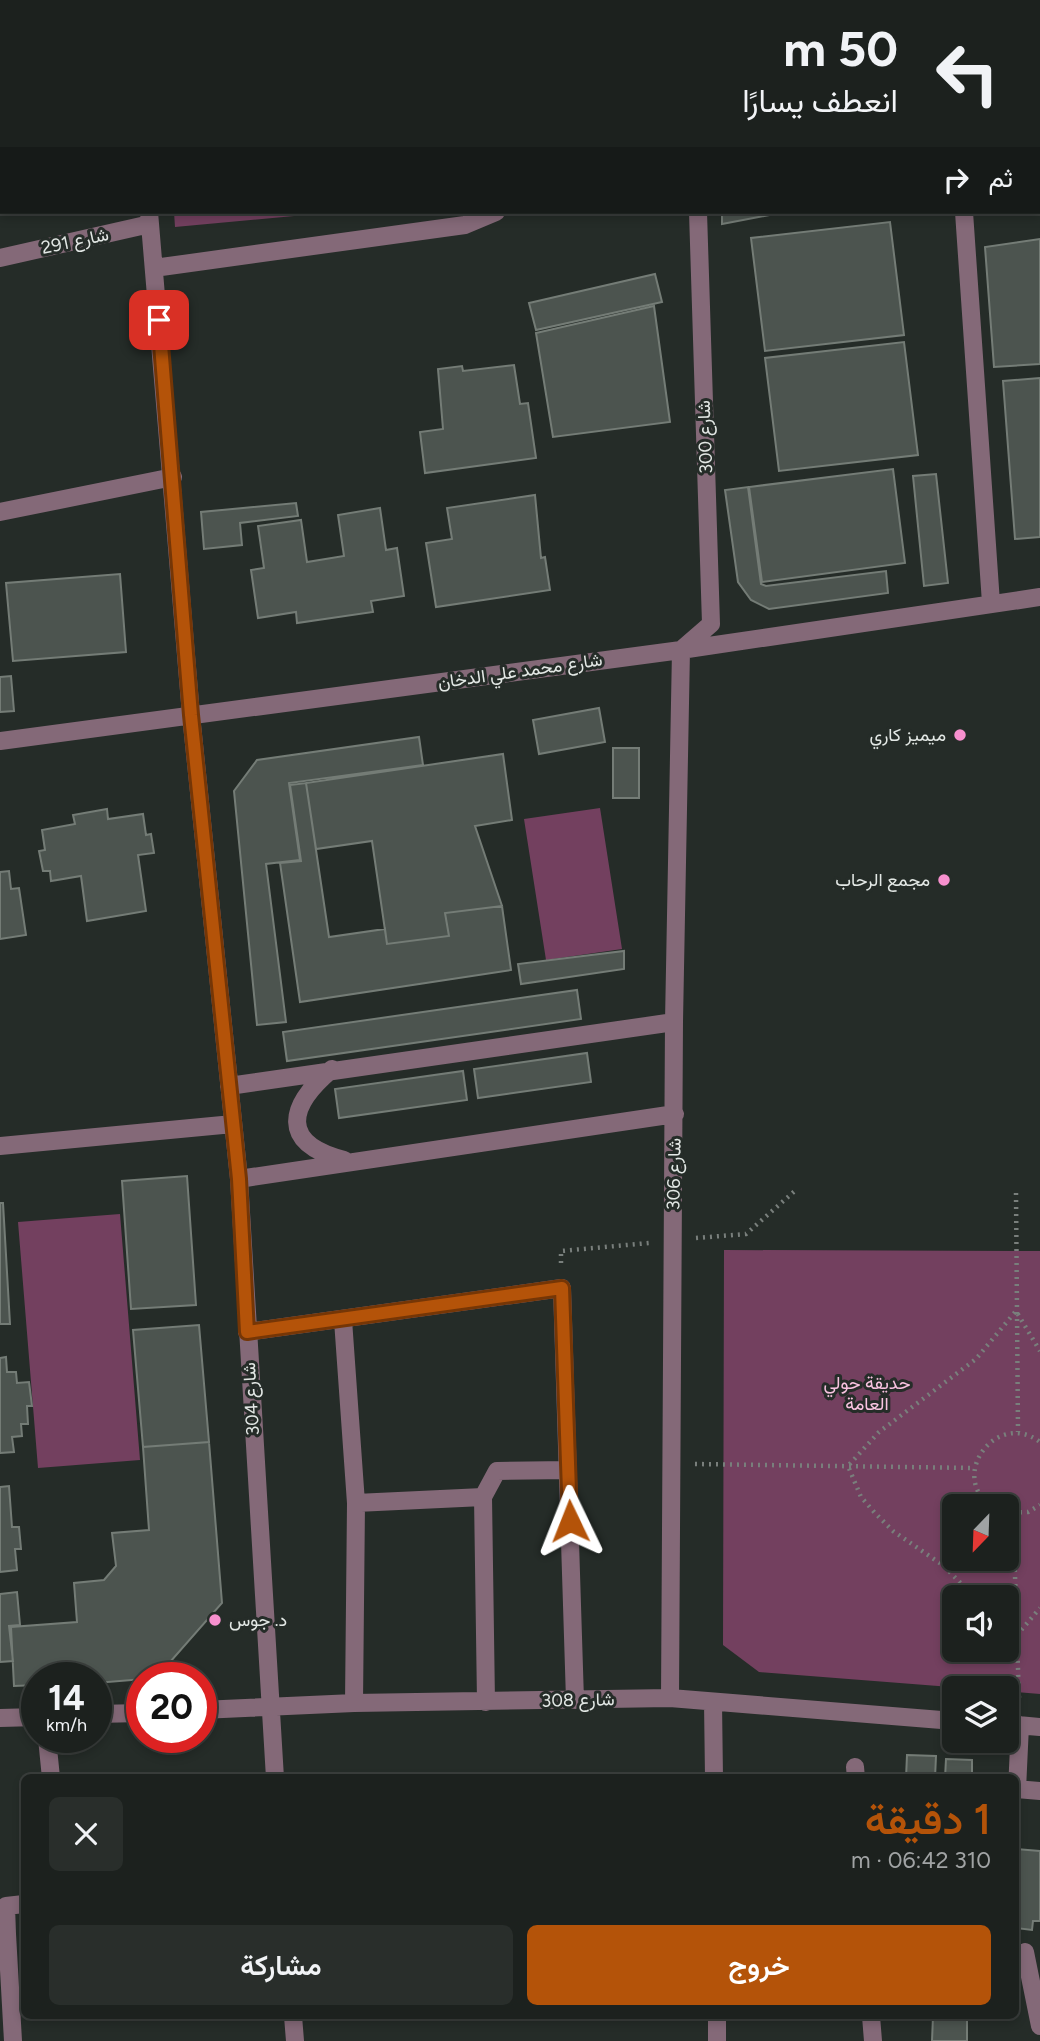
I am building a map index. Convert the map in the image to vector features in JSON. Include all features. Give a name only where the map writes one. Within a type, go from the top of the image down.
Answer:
[{"type":"street","points":[[154,268],[465,225],[491,214]]},
{"type":"street","name":"شارع 300","points":[[681,650],[711,624],[698,214]]},
{"type":"street","points":[[964,214],[991,603]]},
{"type":"street","name":"شارع 304","points":[[149,218],[173,477],[191,715],[239,1179],[275,1774]]},
{"type":"street","name":"شارع 291","points":[[0,258],[149,218]]},
{"type":"street","points":[[0,512],[173,477]]},
{"type":"street","name":"شارع محمد علي الدخان","points":[[0,741],[681,650],[1040,597]]},
{"type":"street","name":"شارع 306","points":[[670,1698],[674,1022],[681,650]]},
{"type":"street","points":[[229,1086],[332,1069],[674,1022]]},
{"type":"street","points":[[332,1069],[309,1089],[296,1113],[300,1137],[323,1154],[349,1161]]},
{"type":"street","points":[[239,1179],[675,1114]]},
{"type":"street","points":[[0,1146],[233,1124]]},
{"type":"street","points":[[247,1332],[562,1288],[575,1700]]},
{"type":"street","points":[[342,1320],[356,1503],[354,1703]]},
{"type":"street","points":[[486,1702],[483,1497],[497,1471],[568,1470]]},
{"type":"street","points":[[356,1503],[483,1497]]},
{"type":"street","name":"شارع 308","points":[[217,1710],[354,1703],[670,1698],[942,1720]]},
{"type":"street","points":[[713,1702],[714,1774]]},
{"type":"street","points":[[0,1718],[21,1717]]},
{"type":"street","points":[[1019,1725],[1040,1727]]},
{"type":"street","points":[[48,1753],[51,1774]]},
{"type":"street","points":[[1014,1753],[1015,1774]]},
{"type":"street","points":[[1019,1789],[1040,1791]]},
{"type":"street","points":[[13,2041],[6,2006],[4,1934],[6,1906],[21,1904]]},
{"type":"street","points":[[1025,1952],[1040,2025]]},
{"type":"street","points":[[293,2019],[295,2041]]},
{"type":"street","points":[[717,2019],[717,2041]]},
{"type":"street","points":[[871,2019],[873,2041]]},
{"type":"path","points":[[562,1288],[561,1251],[746,1234],[797,1189]]},
{"type":"path","points":[[1016,1193],[1018,1432]]},
{"type":"path","points":[[1016,1311],[1040,1351]]},
{"type":"path","points":[[848,1466],[879,1432],[976,1359],[1016,1311]]},
{"type":"path","points":[[979,1494],[974,1468],[977,1456],[994,1438],[1018,1432],[1040,1442]]},
{"type":"path","points":[[672,1464],[974,1468]]},
{"type":"path","points":[[848,1466],[861,1497],[875,1513],[893,1531],[944,1566],[962,1585]]},
{"type":"path","points":[[1019,1513],[1028,1512],[1040,1505]]},
{"type":"path","points":[[1019,1633],[1040,1608]]},
{"type":"green space","points":[[174,214],[315,214],[175,227]]},
{"type":"green space","points":[[600,808],[622,949],[546,960],[524,819]]},
{"type":"green space","points":[[120,1214],[140,1460],[38,1468],[18,1222]]},
{"type":"green space","name":"حديقة حولي العامة","points":[[724,1250],[1040,1251],[1040,1694],[1019,1692],[1019,1676],[942,1676],[942,1686],[759,1672],[723,1645]]},
{"type":"building","points":[[722,214],[774,214],[722,224]]},
{"type":"building","points":[[890,222],[904,335],[765,351],[751,238]]},
{"type":"building","points":[[1040,239],[1040,364],[994,367],[985,247]]},
{"type":"building","points":[[655,274],[662,302],[536,330],[529,303]]},
{"type":"building","points":[[654,306],[670,422],[553,437],[536,333]]},
{"type":"building","points":[[904,342],[918,455],[779,471],[765,358]]},
{"type":"building","points":[[514,365],[520,404],[528,403],[536,458],[425,473],[420,432],[443,429],[438,369],[462,366],[463,371]]},
{"type":"building","points":[[1040,378],[1040,537],[1015,539],[1003,381]]},
{"type":"building","points":[[893,469],[905,563],[762,582],[749,487]]},
{"type":"building","points":[[936,474],[948,583],[924,586],[913,476]]},
{"type":"building","points":[[748,487],[761,584],[766,586],[886,571],[888,593],[769,609],[751,600],[738,582],[725,490]]},
{"type":"building","points":[[535,495],[541,558],[545,557],[550,590],[436,607],[426,543],[452,539],[447,508]]},
{"type":"building","points":[[296,503],[298,516],[240,523],[242,545],[204,549],[201,512]]},
{"type":"building","points":[[380,508],[386,550],[397,548],[404,596],[371,601],[373,612],[297,623],[296,612],[258,618],[251,570],[264,568],[258,526],[301,520],[307,562],[344,556],[338,515]]},
{"type":"building","points":[[120,574],[126,652],[13,661],[6,583]]},
{"type":"building","points":[[11,676],[14,711],[0,712],[0,677]]},
{"type":"building","points":[[599,708],[605,742],[539,754],[533,720]]},
{"type":"building","points":[[419,737],[423,765],[289,783],[300,860],[266,864],[286,1022],[257,1025],[234,791],[257,760]]},
{"type":"building","points":[[613,748],[639,748],[639,798],[613,798]]},
{"type":"building","points":[[503,754],[512,820],[475,826],[502,906],[445,913],[449,936],[387,944],[372,841],[316,849],[306,783]]},
{"type":"building","points":[[306,783],[329,937],[385,929],[387,944],[449,936],[445,913],[502,906],[511,970],[300,1002],[280,863],[301,861],[290,785]]},
{"type":"building","points":[[107,809],[108,819],[143,814],[146,835],[151,834],[154,853],[138,855],[146,911],[87,921],[81,876],[51,881],[50,871],[43,871],[39,851],[45,850],[42,830],[75,824],[73,815]]},
{"type":"building","points":[[9,871],[11,889],[19,888],[26,935],[0,939],[0,872]]},
{"type":"building","points":[[624,951],[624,969],[521,984],[518,964]]},
{"type":"building","points":[[577,990],[581,1019],[287,1061],[283,1032]]},
{"type":"building","points":[[587,1053],[591,1082],[478,1098],[474,1069]]},
{"type":"building","points":[[463,1071],[467,1100],[339,1118],[335,1089]]},
{"type":"building","points":[[187,1176],[196,1305],[131,1309],[122,1181]]},
{"type":"building","points":[[0,1203],[3,1203],[10,1324],[0,1324]]},
{"type":"building","points":[[199,1325],[209,1442],[143,1447],[133,1330]]},
{"type":"building","points":[[6,1357],[7,1372],[16,1372],[17,1383],[29,1382],[32,1406],[27,1406],[28,1424],[21,1424],[22,1436],[12,1437],[14,1452],[0,1453],[0,1358]]},
{"type":"building","points":[[209,1442],[222,1603],[170,1662],[126,1662],[126,1680],[112,1682],[112,1662],[21,1662],[21,1686],[14,1686],[11,1627],[77,1622],[74,1583],[104,1580],[116,1566],[112,1533],[149,1530],[143,1447]]},
{"type":"building","points":[[9,1486],[12,1527],[19,1527],[21,1549],[15,1549],[17,1570],[0,1572],[0,1487]]},
{"type":"building","points":[[17,1592],[20,1625],[9,1626],[13,1661],[0,1662],[0,1594]]},
{"type":"building","points":[[907,1755],[936,1756],[935,1774],[906,1774]]},
{"type":"building","points":[[946,1759],[972,1760],[972,1774],[945,1774]]},
{"type":"building","points":[[1019,1849],[1040,1851],[1040,1921],[1033,1921],[1032,1930],[1019,1928]]},
{"type":"building","points":[[933,2019],[967,2019],[967,2041],[932,2041]]},
{"type":"place","name":"ميميز كاري","points":[[960,735]]},
{"type":"place","name":"مجمع الرحاب","points":[[944,880]]},
{"type":"place","name":"د. جوس","points":[[215,1620]]},
{"type":"route","points":[[159,320],[191,715],[239,1179],[247,1332],[562,1288],[570,1521]]}]
